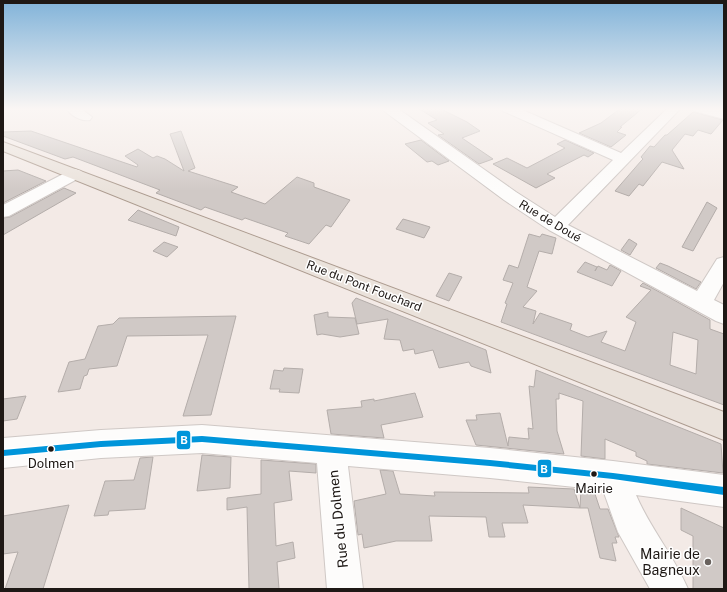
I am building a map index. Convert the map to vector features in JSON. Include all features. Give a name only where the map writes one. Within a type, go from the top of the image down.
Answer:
[{"type":"main road","name":"Rue du Pont Fouchard","points":[[3,146],[724,426]]},
{"type":"street","name":"Rue de Doué","points":[[427,136],[510,196],[556,226],[724,314]]},
{"type":"street","points":[[572,136],[623,158]]},
{"type":"street","points":[[556,226],[646,136]]},
{"type":"street","points":[[3,212],[75,174]]},
{"type":"street","points":[[701,303],[724,264]]},
{"type":"street","points":[[3,453],[101,444],[202,439],[490,463],[613,476],[724,491]]},
{"type":"street","name":"Rue du Dolmen","points":[[331,449],[346,589]]},
{"type":"street","points":[[613,476],[630,520],[670,589]]},
{"type":"building","points":[[3,136],[45,136],[137,167],[138,165],[125,156],[138,149],[153,158],[157,156],[165,159],[184,171],[171,136],[183,136],[195,168],[188,171],[238,187],[231,192],[265,204],[297,177],[314,183],[314,187],[350,200],[331,227],[326,225],[309,244],[285,236],[288,233],[245,218],[242,220],[205,207],[201,210],[156,193],[160,190],[73,157],[65,159]]},
{"type":"building","points":[[439,136],[468,136],[462,138],[493,159],[479,164]]},
{"type":"building","points":[[585,136],[625,136],[611,147]]},
{"type":"building","points":[[664,136],[684,136],[672,150],[684,169],[662,162],[643,186],[639,184],[629,196],[615,191],[643,159],[641,157],[650,146],[654,147]]},
{"type":"building","points":[[421,140],[449,161],[438,165],[432,161],[427,162],[405,144]]},
{"type":"building","points":[[565,140],[594,153],[588,157],[584,155],[547,174],[555,178],[536,188],[493,164],[507,158],[527,168],[565,148],[557,144]]},
{"type":"building","points":[[18,170],[46,181],[3,203],[3,171]]},
{"type":"building","points":[[64,188],[76,193],[3,235],[3,218],[10,217]]},
{"type":"building","points":[[707,202],[717,208],[693,251],[682,247]]},
{"type":"building","points":[[138,210],[179,227],[176,236],[128,220]]},
{"type":"building","points":[[403,219],[430,227],[424,238],[396,229]]},
{"type":"building","points":[[529,234],[540,237],[542,234],[556,238],[552,254],[539,251],[527,287],[537,291],[523,307],[536,311],[533,324],[540,313],[572,324],[570,330],[588,337],[607,331],[601,342],[625,351],[636,322],[626,317],[651,290],[640,286],[643,283],[710,320],[710,329],[724,334],[724,405],[501,322],[507,304],[505,303],[513,283],[503,280],[509,265],[518,268]],"holes":[[[673,332],[698,340],[696,374],[670,365]]]},
{"type":"building","points":[[629,239],[637,244],[630,255],[621,250]]},
{"type":"building","points":[[164,242],[178,247],[167,257],[153,251]]},
{"type":"building","points":[[585,262],[597,267],[595,271],[598,266],[607,270],[610,265],[621,271],[612,286],[577,272]]},
{"type":"building","points":[[660,263],[701,282],[696,289],[656,268]]},
{"type":"building","points":[[449,273],[462,277],[449,301],[436,296]]},
{"type":"building","points":[[356,298],[486,350],[491,373],[471,366],[469,362],[439,368],[433,350],[415,354],[414,349],[403,351],[400,340],[384,339],[388,319],[357,324],[352,303]]},
{"type":"building","points":[[328,312],[328,317],[355,318],[359,334],[340,337],[322,334],[317,335],[314,315]]},
{"type":"building","points":[[236,316],[211,415],[183,416],[208,335],[127,336],[117,366],[89,369],[87,375],[84,376],[80,389],[58,392],[69,362],[85,359],[98,326],[113,324],[119,318]]},
{"type":"building","points":[[284,368],[303,369],[299,393],[279,392],[280,389],[270,389],[274,370],[283,371]]},
{"type":"building","points":[[536,370],[721,444],[723,473],[647,464],[647,461],[636,456],[636,452],[605,439],[605,459],[581,456],[583,401],[559,393],[559,399],[556,399],[557,431],[564,454],[476,445],[466,420],[477,420],[476,415],[500,413],[508,446],[509,437],[529,439],[528,428],[533,429],[529,386],[534,387]]},
{"type":"building","points":[[415,393],[423,417],[381,425],[384,438],[331,434],[327,410],[362,407],[361,401],[374,399],[374,401]]},
{"type":"building","points":[[26,396],[17,419],[3,421],[3,399]]},
{"type":"building","points":[[202,455],[231,457],[230,488],[197,491]]},
{"type":"building","points":[[153,457],[145,509],[109,511],[108,515],[94,516],[105,481],[134,480],[140,458]]},
{"type":"building","points":[[261,460],[316,464],[316,473],[289,471],[292,500],[274,503],[276,546],[293,542],[295,558],[277,562],[279,589],[249,589],[247,507],[227,510],[227,498],[261,494]]},
{"type":"building","points":[[380,470],[393,471],[400,494],[435,496],[434,492],[529,493],[528,487],[574,489],[580,508],[523,505],[528,523],[502,523],[505,537],[489,537],[486,517],[429,516],[432,541],[396,541],[364,548],[362,534],[358,535],[354,501],[386,494]]},
{"type":"building","points":[[581,489],[594,491],[600,509],[608,509],[619,537],[615,537],[617,543],[612,543],[616,561],[600,558],[588,508],[580,508]]},
{"type":"building","points":[[69,505],[43,589],[5,589],[18,552],[3,554],[3,516]]},
{"type":"building","name":"Mairie de Bagneux","points":[[681,508],[724,528],[724,589],[693,589],[693,536],[681,530]]},
{"type":"transit line","name":"B","points":[[3,453],[101,444],[202,439],[490,463],[613,476],[724,491]]},
{"type":"place","name":"Dolmen","points":[[51,449]]},
{"type":"place","name":"Mairie","points":[[594,474]]},
{"type":"place","name":"Mairie de Bagneux","points":[[708,562]]}]
